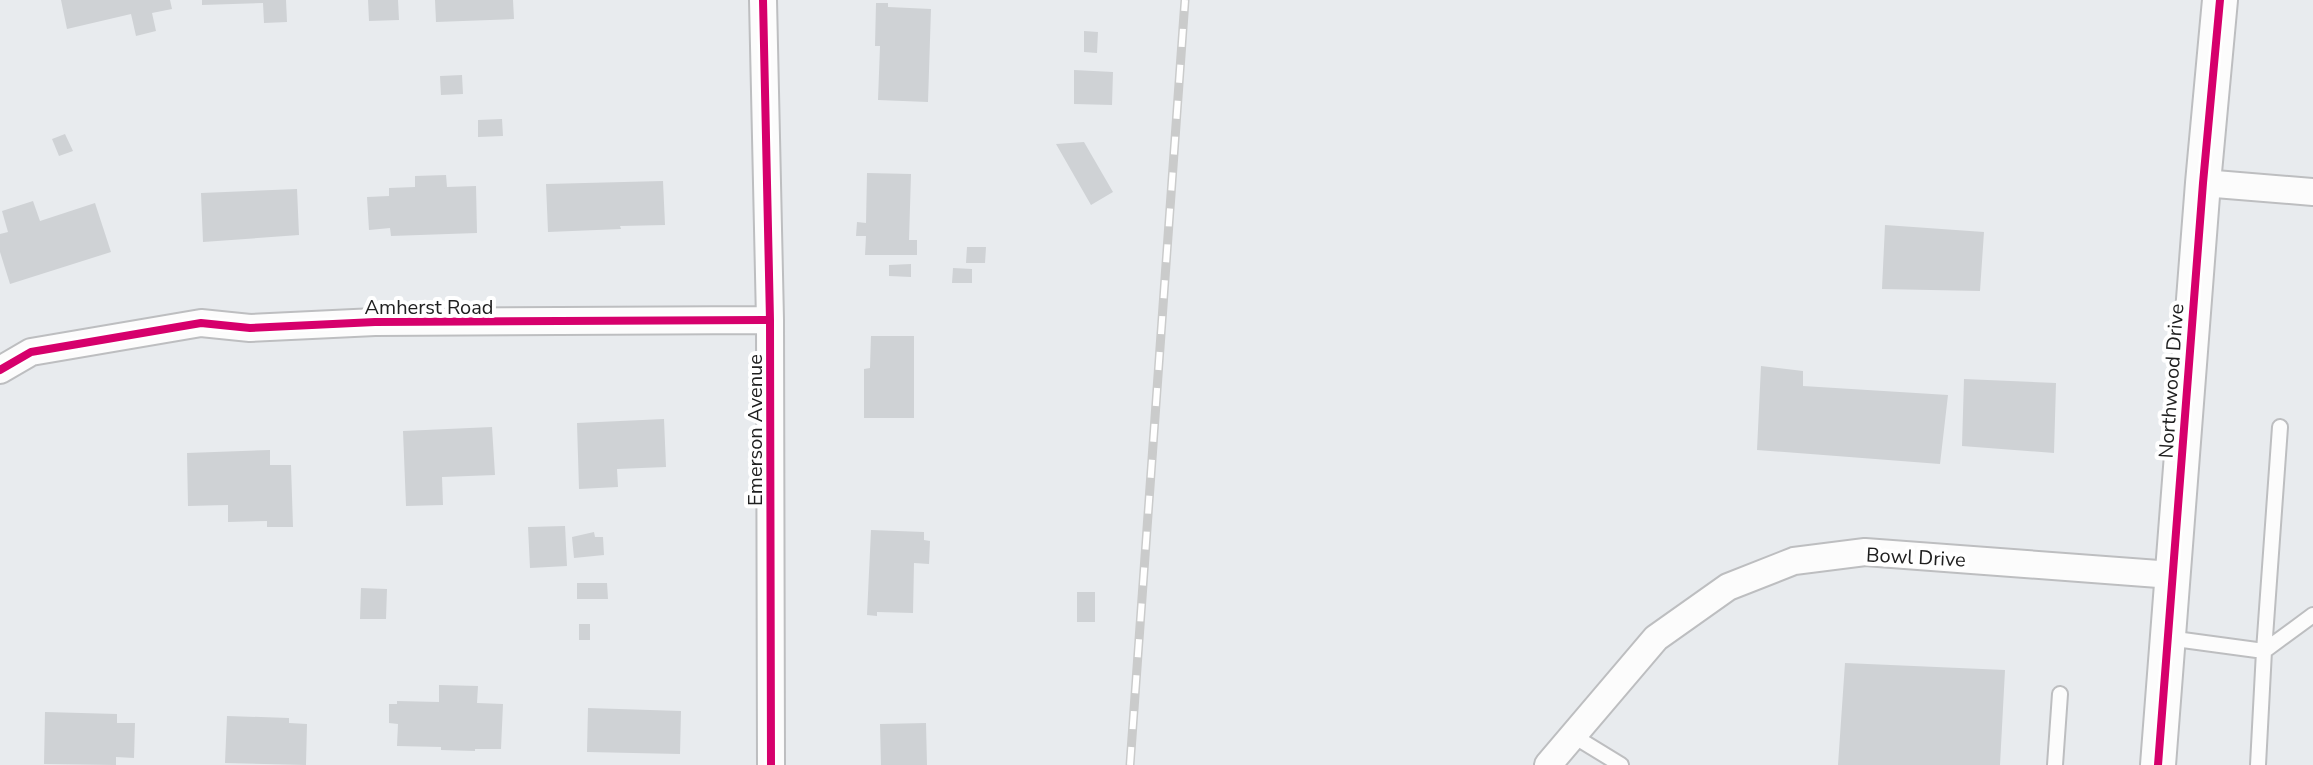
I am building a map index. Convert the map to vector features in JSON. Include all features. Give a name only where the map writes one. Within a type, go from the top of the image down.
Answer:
[{"type":"street","name":"Emerson Avenue","points":[[763,0],[770,320],[771,765]]},
{"type":"street","name":"Northwood Drive","points":[[2158,765],[2220,0]]},
{"type":"street","points":[[2203,183],[2313,192]]},
{"type":"street","name":"Amherst Road","points":[[0,370],[31,352],[201,323],[250,328],[375,322],[770,320]]},
{"type":"street","name":"Bowl Drive","points":[[1548,765],[1656,638],[1728,587],[1794,561],[1865,552],[2172,575]]},
{"type":"lane","points":[[2258,765],[2280,427]]},
{"type":"lane","points":[[2168,638],[2264,651],[2313,615]]},
{"type":"lane","points":[[2055,765],[2060,694]]},
{"type":"lane","points":[[1572,735],[1621,765]]},
{"type":"building","points":[[61,0],[170,0],[172,9],[152,13],[156,31],[136,36],[131,14],[67,29]]},
{"type":"building","points":[[202,0],[286,0],[287,22],[264,23],[263,3],[202,5]]},
{"type":"building","points":[[368,0],[398,0],[399,20],[369,21]]},
{"type":"building","points":[[435,0],[513,0],[514,19],[436,22]]},
{"type":"building","points":[[876,3],[888,3],[888,7],[931,9],[928,102],[878,100],[880,46],[875,46]]},
{"type":"building","points":[[1084,31],[1098,32],[1097,53],[1084,52]]},
{"type":"building","points":[[1074,70],[1113,72],[1112,105],[1074,104]]},
{"type":"building","points":[[462,75],[463,94],[441,95],[440,76]]},
{"type":"building","points":[[502,119],[503,136],[478,137],[478,120]]},
{"type":"building","points":[[65,134],[73,151],[59,156],[52,139]]},
{"type":"building","points":[[1084,142],[1113,192],[1091,205],[1056,144]]},
{"type":"building","points":[[867,173],[911,174],[909,240],[917,240],[917,255],[865,255],[866,236],[856,236],[857,222],[866,223]]},
{"type":"building","points":[[446,175],[447,187],[476,186],[477,233],[391,236],[390,228],[369,230],[367,197],[389,196],[389,188],[415,187],[415,176]]},
{"type":"building","points":[[663,181],[665,225],[548,232],[546,184]]},
{"type":"building","points":[[297,189],[299,235],[203,242],[201,193]]},
{"type":"building","points":[[33,201],[40,221],[95,203],[111,252],[10,284],[0,252],[0,234],[8,232],[2,211]]},
{"type":"building","points":[[1885,225],[1984,232],[1980,291],[1882,289]]},
{"type":"building","points":[[967,247],[986,247],[985,263],[966,263]]},
{"type":"building","points":[[911,264],[911,277],[889,276],[889,265]]},
{"type":"building","points":[[953,268],[972,269],[972,283],[952,283]]},
{"type":"building","points":[[871,336],[914,336],[914,418],[864,418],[864,369],[870,368]]},
{"type":"building","points":[[1761,366],[1803,371],[1803,386],[1948,395],[1940,464],[1757,450]]},
{"type":"building","points":[[1964,379],[2056,383],[2054,453],[1962,446]]},
{"type":"building","points":[[664,419],[666,467],[617,469],[618,487],[579,489],[577,423]]},
{"type":"building","points":[[492,427],[495,475],[442,477],[443,505],[406,506],[403,431]]},
{"type":"building","points":[[270,450],[270,465],[291,465],[293,527],[267,527],[267,521],[228,522],[228,505],[188,506],[187,453]]},
{"type":"building","points":[[565,526],[567,566],[530,568],[528,527]]},
{"type":"building","points":[[871,530],[924,532],[924,540],[930,541],[929,564],[914,563],[913,613],[877,612],[877,616],[867,615]]},
{"type":"building","points":[[594,532],[595,537],[603,537],[604,555],[574,558],[572,537]]},
{"type":"building","points":[[577,583],[607,583],[608,599],[577,599]]},
{"type":"building","points":[[361,588],[387,589],[386,619],[360,619]]},
{"type":"building","points":[[1077,592],[1095,592],[1095,622],[1077,622]]},
{"type":"building","points":[[579,624],[590,624],[590,640],[579,640]]},
{"type":"building","points":[[1845,663],[2005,670],[2000,765],[1838,765]]},
{"type":"building","points":[[439,685],[478,686],[477,703],[503,704],[501,749],[475,751],[397,746],[398,724],[389,723],[389,704],[397,704],[397,701],[439,702]]},
{"type":"building","points":[[588,708],[681,711],[680,754],[587,752]]},
{"type":"building","points":[[45,712],[117,714],[117,723],[135,723],[134,758],[116,757],[116,765],[44,764]]},
{"type":"building","points":[[227,716],[289,718],[289,723],[307,724],[306,765],[225,763]]},
{"type":"building","points":[[926,723],[927,765],[881,765],[880,724]]},
{"type":"railway","points":[[1130,765],[1185,0]]},
{"type":"cycle path","points":[[763,0],[770,320],[771,765]]},
{"type":"cycle path","points":[[2158,765],[2220,0]]},
{"type":"cycle path","points":[[0,370],[31,352],[201,323],[250,328],[375,322],[770,320]]}]
